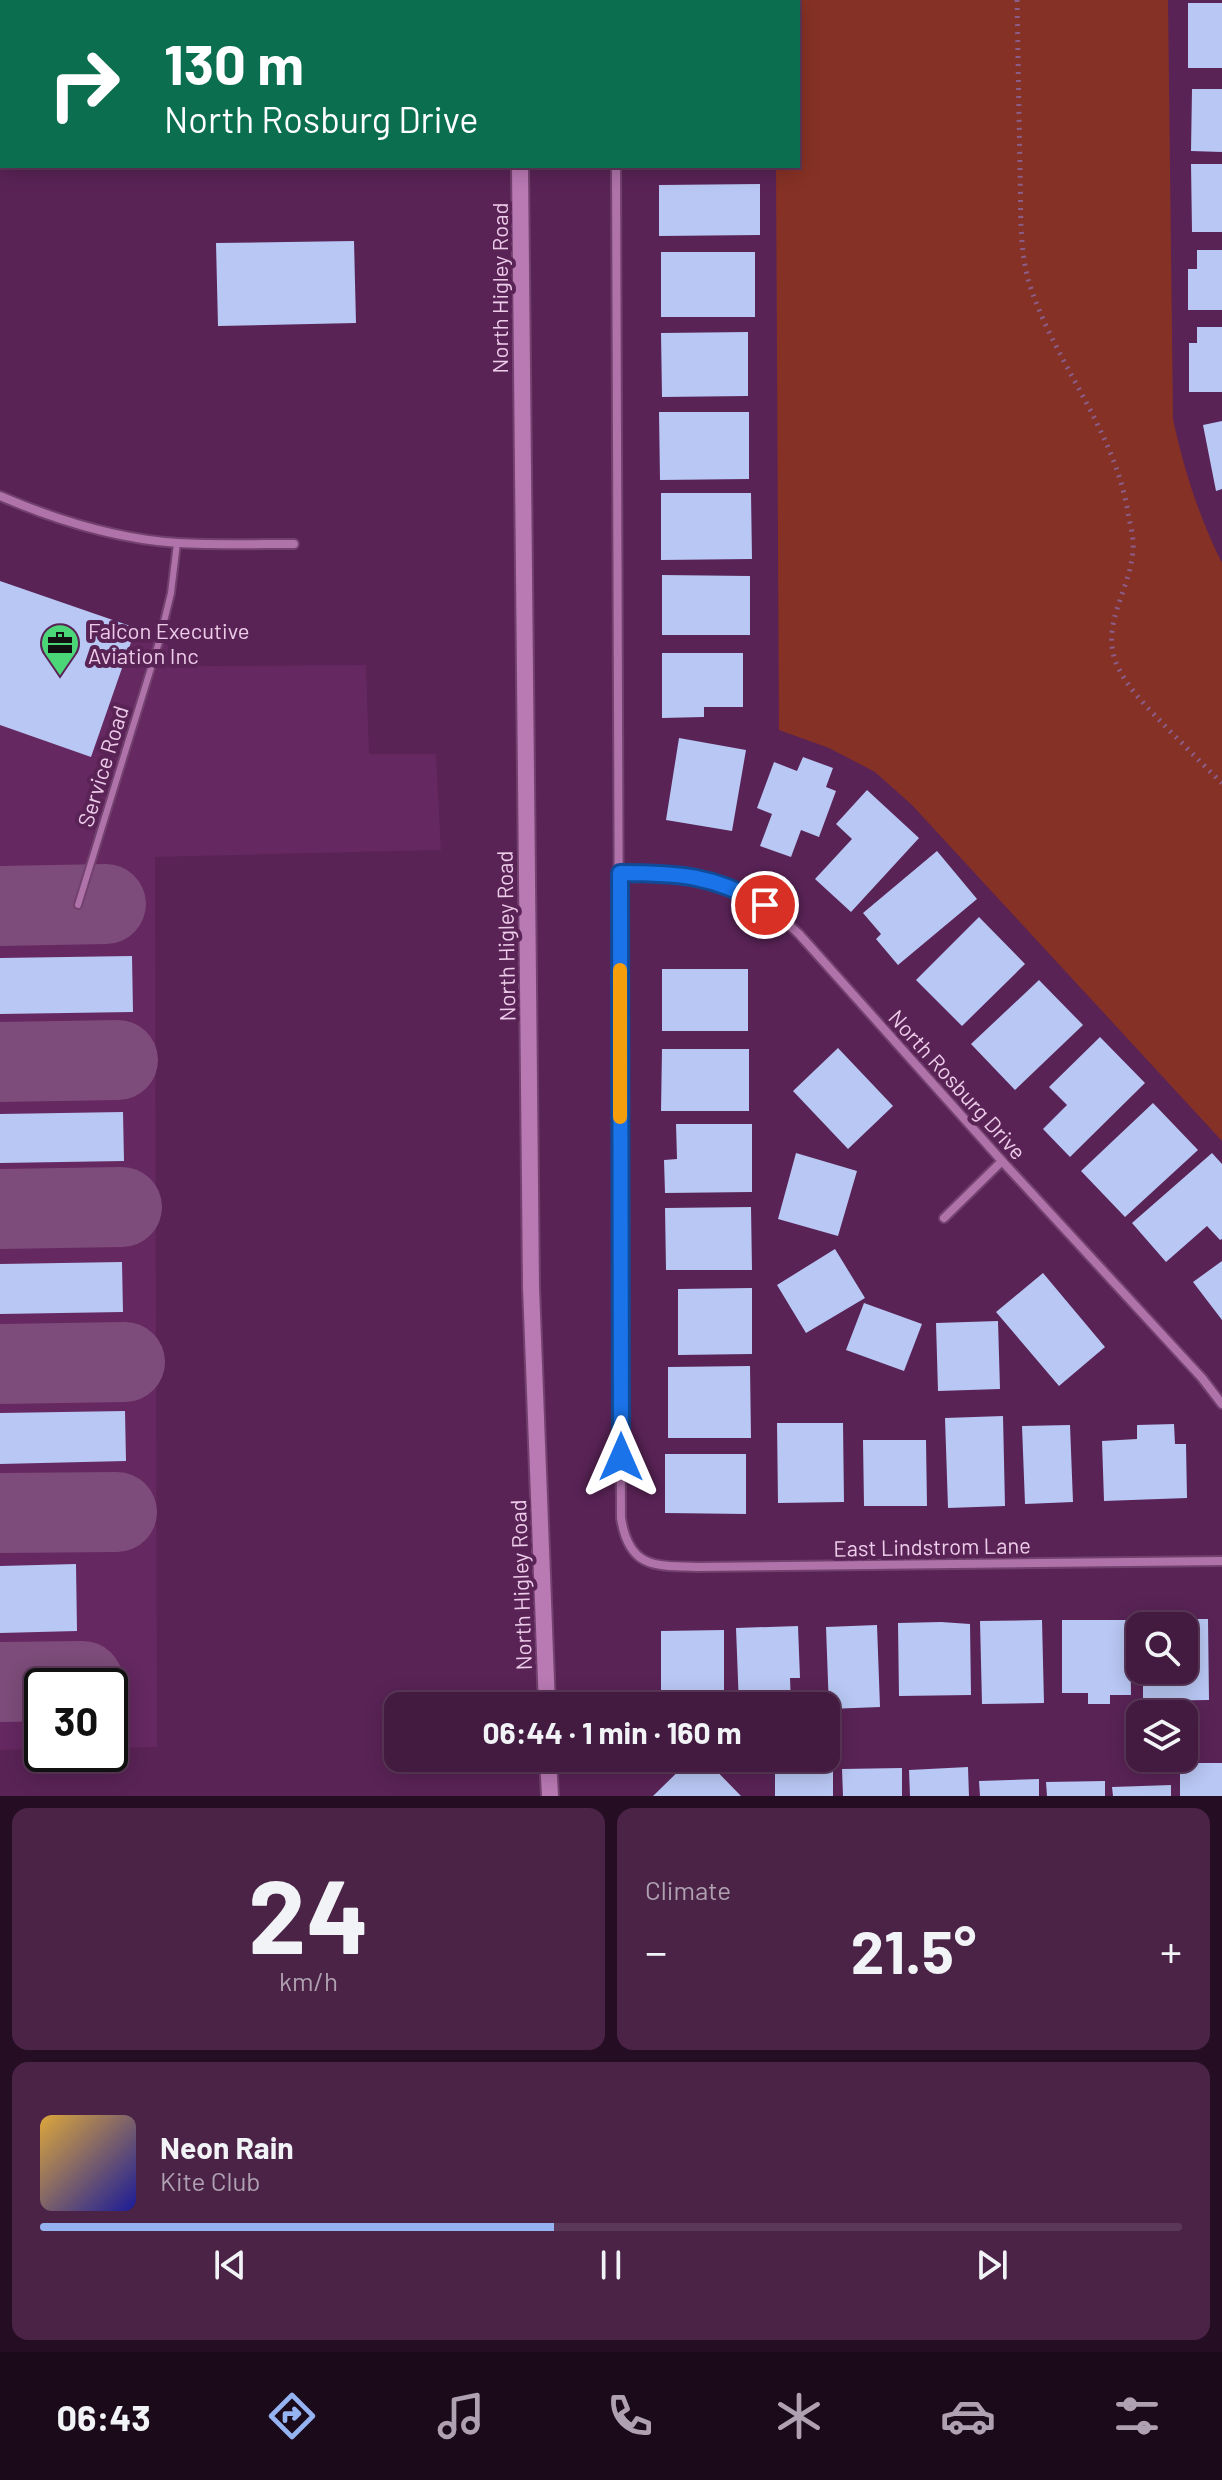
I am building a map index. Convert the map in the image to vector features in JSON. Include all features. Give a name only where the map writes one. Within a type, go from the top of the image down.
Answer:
[{"type":"main road","name":"North Higley Road","points":[[520,168],[531,1287],[546,1692]]},
{"type":"main road","points":[[549,1772],[550,1796]]},
{"type":"street","points":[[616,168],[620,873]]},
{"type":"street","points":[[0,496],[35,511],[127,536],[177,543],[294,544]]},
{"type":"street","name":"North Rosburg Drive","points":[[620,873],[673,873],[723,884],[765,905],[799,934],[1202,1378],[1222,1404]]},
{"type":"street","name":"East Lindstrom Lane","points":[[620,873],[621,1518],[624,1540],[632,1551],[643,1560],[657,1565],[697,1567],[1222,1561]]},
{"type":"street","points":[[944,1218],[1002,1161]]},
{"type":"lane","name":"Service Road","points":[[78,905],[159,642],[171,593],[177,543]]},
{"type":"path","points":[[1017,0],[1021,212],[1027,276],[1114,465],[1128,508],[1134,547],[1110,632],[1111,646],[1119,670],[1140,699],[1222,783]]},
{"type":"shaded area","points":[[800,0],[1168,0],[1173,419],[1193,493],[1222,563],[1222,1141],[912,805],[875,772],[829,748],[779,730],[776,168],[800,168]]},
{"type":"shaded area","points":[[0,605],[125,629],[179,649],[179,657],[202,666],[366,665],[369,754],[436,754],[441,850],[155,857],[157,1747],[128,1748],[128,1668],[24,1668],[24,1749],[0,1750]]},
{"type":"building","points":[[1188,3],[1222,3],[1222,68],[1188,68]]},
{"type":"building","points":[[1192,89],[1222,89],[1222,152],[1191,151]]},
{"type":"building","points":[[1191,164],[1222,164],[1222,232],[1192,232]]},
{"type":"building","points":[[760,184],[760,235],[659,236],[659,185]]},
{"type":"building","points":[[354,241],[356,323],[218,326],[216,243]]},
{"type":"building","points":[[1197,250],[1222,250],[1222,310],[1188,310],[1188,269],[1197,269]]},
{"type":"building","points":[[661,252],[755,252],[755,317],[661,317]]},
{"type":"building","points":[[1197,327],[1222,327],[1222,392],[1189,392],[1189,343],[1197,343]]},
{"type":"building","points":[[748,332],[748,396],[662,397],[661,333]]},
{"type":"building","points":[[659,412],[749,412],[749,479],[660,480]]},
{"type":"building","points":[[1222,421],[1222,489],[1216,491],[1203,425]]},
{"type":"building","points":[[661,493],[751,493],[752,559],[661,560]]},
{"type":"building","points":[[662,575],[750,576],[750,635],[662,635]]},
{"type":"building","name":"Falcon Executive Aviation Inc","points":[[0,581],[136,628],[91,757],[0,725]]},
{"type":"building","points":[[662,653],[743,653],[743,707],[704,707],[704,717],[662,718]]},
{"type":"building","points":[[679,738],[746,750],[732,831],[666,820]]},
{"type":"building","points":[[803,757],[833,768],[826,787],[836,791],[819,837],[801,830],[791,857],[760,846],[772,814],[757,808],[774,762],[797,771]]},
{"type":"building","points":[[867,790],[919,838],[851,912],[815,879],[852,839],[836,824]]},
{"type":"building","points":[[937,851],[977,899],[898,965],[876,939],[881,934],[863,913]]},
{"type":"building","points":[[979,917],[1025,964],[962,1026],[916,980]]},
{"type":"building","points":[[132,956],[133,1012],[0,1014],[0,958]]},
{"type":"building","points":[[662,969],[748,969],[748,1031],[662,1031]]},
{"type":"building","points":[[1039,980],[1083,1025],[1015,1090],[971,1044]]},
{"type":"building","points":[[1100,1037],[1145,1083],[1070,1157],[1043,1129],[1067,1105],[1049,1087]]},
{"type":"building","points":[[838,1048],[893,1106],[848,1149],[793,1091]]},
{"type":"building","points":[[662,1049],[749,1049],[749,1111],[661,1111]]},
{"type":"building","points":[[1153,1103],[1198,1150],[1125,1217],[1081,1171]]},
{"type":"building","points":[[123,1112],[124,1161],[0,1163],[0,1114]]},
{"type":"building","points":[[676,1124],[752,1124],[752,1192],[665,1193],[664,1160],[677,1159]]},
{"type":"building","points":[[796,1153],[857,1171],[838,1236],[778,1219]]},
{"type":"building","points":[[1212,1153],[1222,1164],[1222,1239],[1207,1226],[1166,1262],[1132,1223]]},
{"type":"building","points":[[751,1207],[752,1270],[666,1270],[665,1208]]},
{"type":"building","points":[[835,1249],[865,1298],[806,1333],[777,1285]]},
{"type":"building","points":[[1222,1261],[1222,1320],[1193,1282]]},
{"type":"building","points":[[122,1262],[123,1312],[0,1314],[0,1264]]},
{"type":"building","points":[[1043,1273],[1105,1347],[1059,1386],[996,1312]]},
{"type":"building","points":[[752,1288],[752,1354],[678,1355],[678,1289]]},
{"type":"building","points":[[864,1303],[922,1324],[904,1371],[846,1350]]},
{"type":"building","points":[[998,1321],[1000,1389],[938,1391],[936,1323]]},
{"type":"building","points":[[750,1366],[751,1438],[668,1438],[668,1367]]},
{"type":"building","points":[[125,1411],[126,1461],[0,1464],[0,1413]]},
{"type":"building","points":[[1003,1416],[1005,1506],[948,1508],[945,1418]]},
{"type":"building","points":[[777,1423],[843,1423],[844,1502],[778,1503]]},
{"type":"building","points":[[1174,1424],[1175,1444],[1186,1444],[1187,1498],[1104,1501],[1102,1441],[1137,1439],[1137,1425]]},
{"type":"building","points":[[1070,1425],[1073,1502],[1025,1504],[1022,1426]]},
{"type":"building","points":[[863,1440],[926,1440],[927,1506],[864,1506]]},
{"type":"building","points":[[665,1454],[746,1454],[746,1514],[665,1513]]},
{"type":"building","points":[[76,1564],[77,1631],[0,1633],[0,1566]]},
{"type":"building","points":[[1198,1619],[1208,1619],[1209,1700],[1143,1700],[1143,1684],[1198,1684]]},
{"type":"building","points":[[1042,1620],[1044,1703],[982,1704],[980,1621]]},
{"type":"building","points":[[1062,1620],[1126,1620],[1126,1684],[1131,1684],[1131,1695],[1110,1695],[1110,1704],[1088,1704],[1088,1693],[1062,1693]]},
{"type":"building","points":[[898,1623],[970,1624],[971,1695],[899,1696]]},
{"type":"building","points":[[877,1625],[880,1707],[840,1709],[840,1692],[828,1692],[826,1627]]},
{"type":"building","points":[[798,1626],[800,1678],[790,1678],[791,1692],[738,1692],[736,1628]]},
{"type":"building","points":[[724,1630],[724,1692],[661,1692],[661,1631]]},
{"type":"building","points":[[1198,1763],[1222,1763],[1222,1796],[1180,1796],[1180,1772],[1198,1772]]},
{"type":"building","points":[[968,1767],[969,1796],[910,1796],[909,1770]]},
{"type":"building","points":[[902,1768],[902,1796],[843,1796],[842,1769]]},
{"type":"building","points":[[678,1772],[718,1772],[741,1796],[653,1796]]},
{"type":"building","points":[[775,1772],[833,1772],[833,1796],[775,1796]]},
{"type":"building","points":[[1039,1779],[1039,1796],[980,1796],[979,1781]]},
{"type":"building","points":[[1105,1781],[1105,1796],[1047,1796],[1046,1782]]},
{"type":"building","points":[[1171,1785],[1171,1796],[1113,1796],[1112,1787]]},
{"type":"taxiway","points":[[0,906],[106,904]]},
{"type":"taxiway","points":[[0,1062],[118,1060]]},
{"type":"taxiway","points":[[0,1209],[122,1207]]},
{"type":"taxiway","points":[[0,1364],[125,1362]]},
{"type":"taxiway","points":[[0,1513],[117,1512]]},
{"type":"taxiway","points":[[0,1682],[24,1682]]},
{"type":"slow traffic","points":[[620,970],[620,1117]]},
{"type":"place","name":"Falcon Executive Aviation Inc","points":[[60,677]]},
{"type":"route","points":[[621,1457],[620,873],[673,873],[698,877],[723,884],[765,905]]}]
